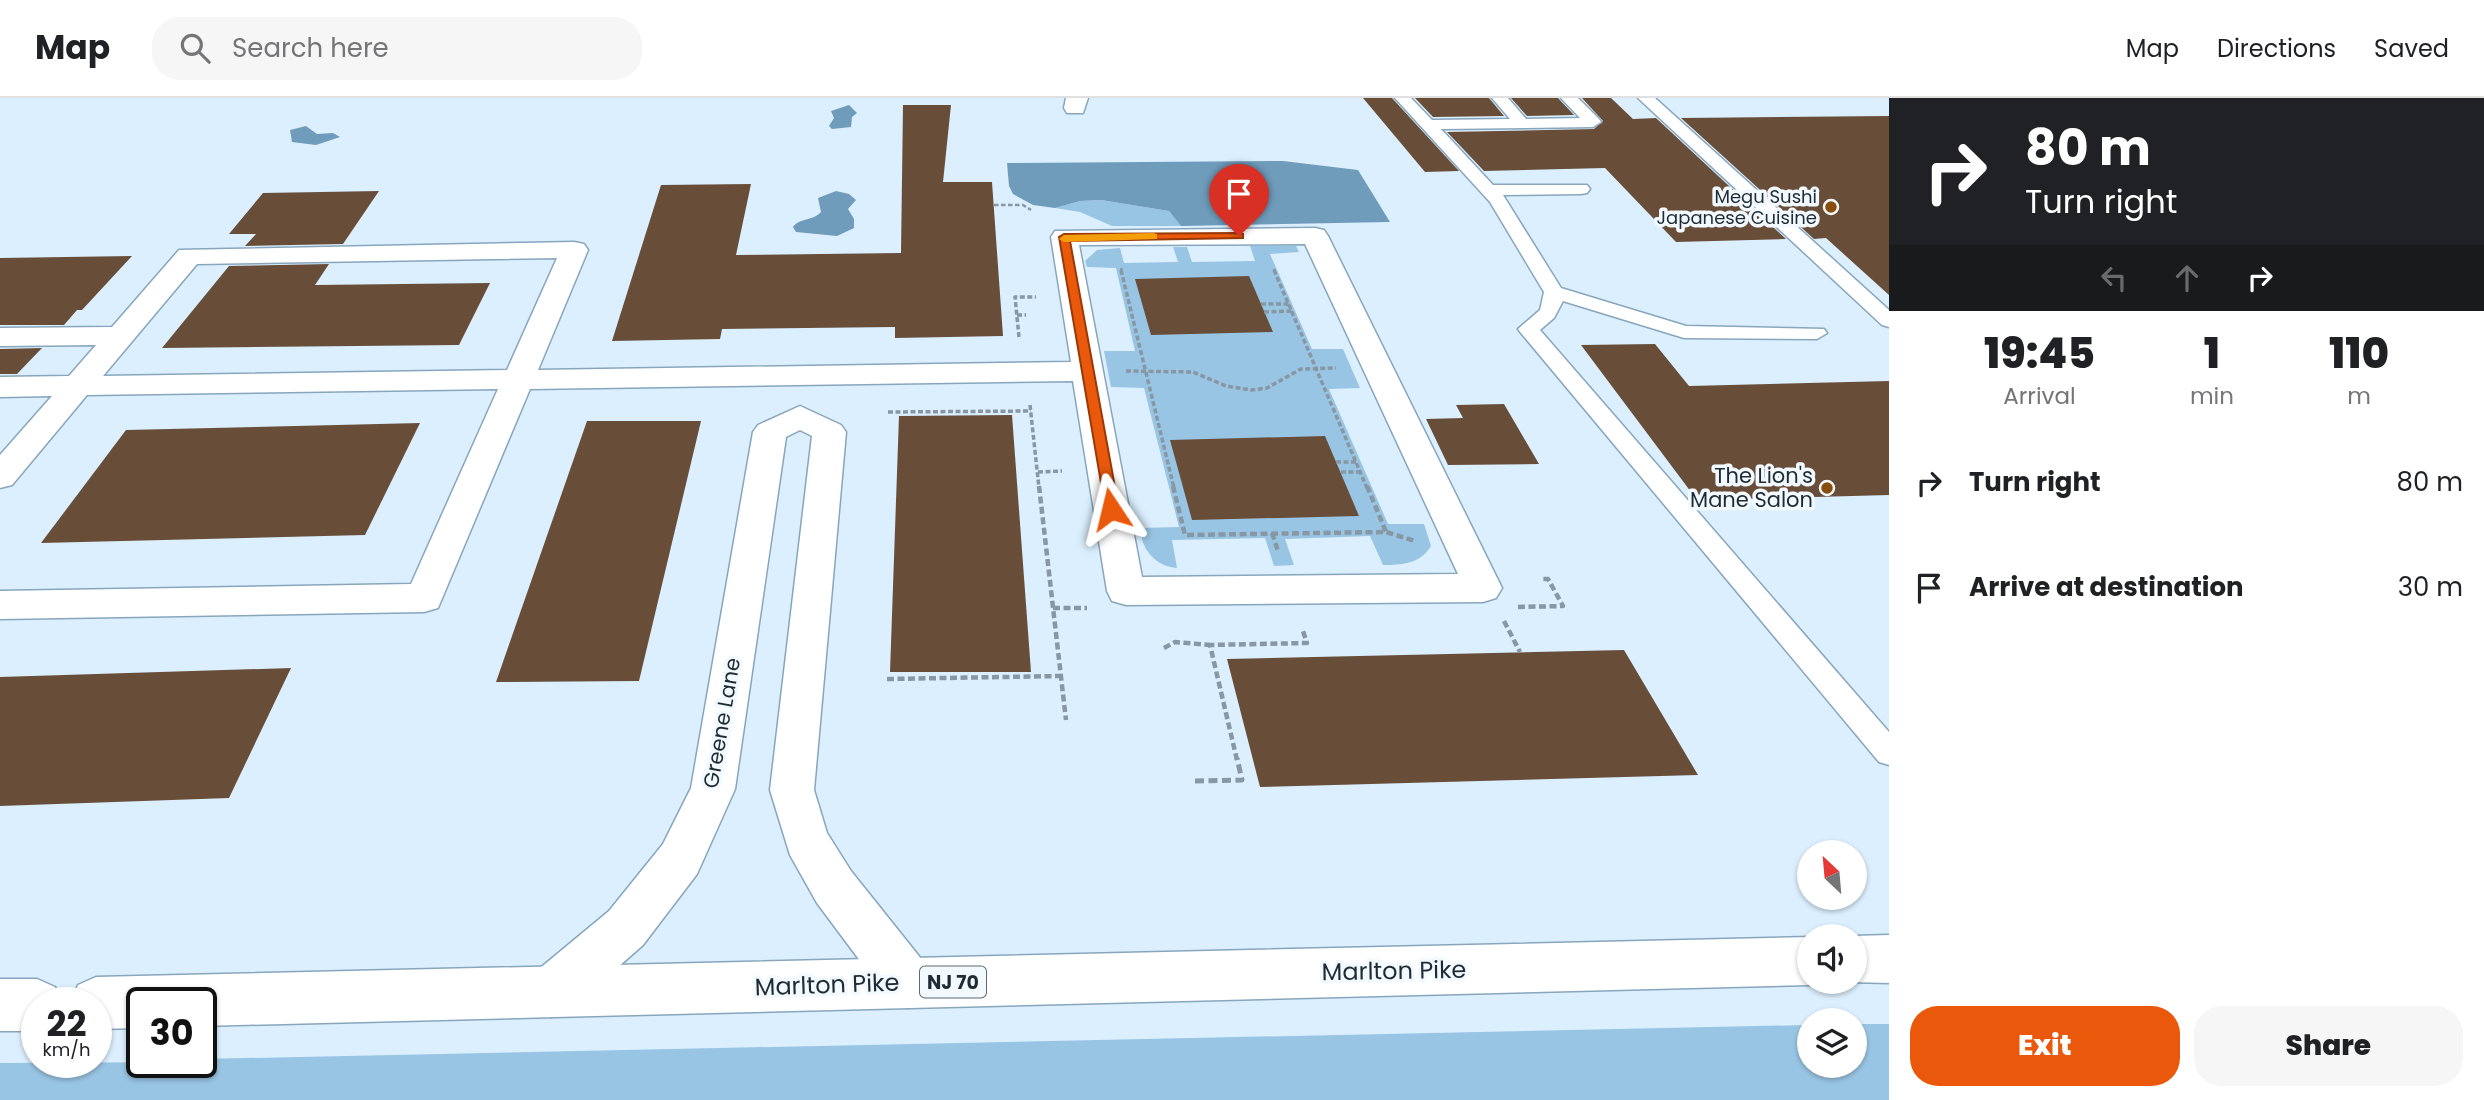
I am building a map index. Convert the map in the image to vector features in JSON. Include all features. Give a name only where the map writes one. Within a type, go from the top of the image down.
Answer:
[{"type":"main road","points":[[1315,236],[1483,587],[1126,591],[1064,237],[1114,237],[1315,236]]},
{"type":"main road","points":[[0,477],[189,256],[574,250],[424,598],[0,605]]},
{"type":"main road","points":[[0,337],[120,336]]},
{"type":"main road","points":[[0,387],[1088,371]]},
{"type":"main road","points":[[804,375],[800,416],[829,432],[792,790],[806,840],[834,887],[908,983]]},
{"type":"main road","name":"Greene Lane","points":[[551,992],[626,928],[680,859],[713,789],[770,432],[800,416]]},
{"type":"main road","points":[[1867,960],[1889,959]]},
{"type":"main road","name":"Marlton Pike","points":[[112,1003],[1797,961]]},
{"type":"main road","points":[[0,1005],[21,1004]]},
{"type":"lane","points":[[1403,98],[1489,190],[1554,292],[1554,307],[1545,320],[1528,330],[1889,753]]},
{"type":"lane","points":[[1500,98],[1522,123]]},
{"type":"lane","points":[[1428,125],[1593,122],[1570,98]]},
{"type":"lane","points":[[1646,98],[1889,321]]},
{"type":"lane","points":[[1489,190],[1581,189]]},
{"type":"lane","points":[[1554,292],[1684,332],[1817,333]]},
{"type":"path","points":[[994,205],[1023,205],[1031,210]]},
{"type":"path","points":[[1114,237],[1185,535],[1386,532],[1419,542]]},
{"type":"path","points":[[1272,264],[1386,532]]},
{"type":"path","points":[[1020,342],[1015,297],[1040,297]]},
{"type":"path","points":[[1261,304],[1289,304]]},
{"type":"path","points":[[1264,312],[1292,311]]},
{"type":"path","points":[[1017,315],[1026,315]]},
{"type":"path","points":[[1120,371],[1193,372],[1226,386],[1251,390],[1267,388],[1292,372],[1316,368],[1347,368]]},
{"type":"path","points":[[1029,399],[1066,720]]},
{"type":"path","points":[[893,413],[1031,411]]},
{"type":"path","points":[[1336,462],[1356,462]]},
{"type":"path","points":[[1340,472],[1360,472]]},
{"type":"path","points":[[1510,607],[1563,606],[1548,579],[1541,579]]},
{"type":"path","points":[[1053,608],[1090,608]]},
{"type":"path","points":[[1503,619],[1520,652]]},
{"type":"path","points":[[1164,648],[1175,642],[1210,645],[1307,643]]},
{"type":"path","points":[[1195,781],[1242,780],[1210,645]]},
{"type":"path","points":[[887,679],[1061,676]]},
{"type":"shaded area","points":[[849,105],[857,113],[852,117],[851,127],[832,129],[829,126],[834,118],[831,111]]},
{"type":"shaded area","points":[[306,126],[317,134],[333,133],[340,137],[316,145],[292,142],[290,130]]},
{"type":"shaded area","points":[[1283,161],[1358,170],[1390,222],[1181,226],[1169,211],[1101,200],[1080,201],[1055,208],[1033,205],[1013,194],[1009,186],[1007,163]]},
{"type":"shaded area","points":[[836,191],[849,194],[856,200],[848,209],[854,219],[854,228],[837,236],[796,232],[793,227],[796,224],[821,212],[818,198]]},
{"type":"shaded area","points":[[1101,200],[1169,211],[1181,226],[1112,226],[1080,212],[1055,208],[1080,201]]},
{"type":"shaded area","points":[[1250,246],[1296,246],[1299,252],[1270,254],[1312,349],[1343,349],[1360,388],[1329,389],[1388,524],[1424,524],[1431,546],[1422,557],[1404,564],[1383,565],[1370,536],[1285,539],[1294,565],[1274,566],[1265,538],[1172,540],[1177,568],[1162,564],[1146,550],[1141,528],[1179,527],[1144,388],[1111,387],[1104,351],[1135,351],[1116,268],[1087,267],[1085,261],[1097,250],[1120,248],[1124,263],[1178,262],[1173,247],[1187,247],[1192,262],[1255,261]]},
{"type":"shaded area","points":[[1867,1024],[1889,1024],[1889,1100],[0,1100],[0,1063],[21,1063],[21,1078],[112,1078],[112,1062],[126,1062],[126,1078],[217,1078],[217,1059],[1797,1025],[1797,1078],[1867,1078]]},
{"type":"building","points":[[1363,98],[1392,98],[1459,171],[1425,172]]},
{"type":"building","points":[[1415,98],[1489,98],[1504,116],[1433,117]]},
{"type":"building","points":[[1511,98],[1558,98],[1574,115],[1527,116]]},
{"type":"building","points":[[1582,98],[1611,98],[1633,119],[1656,118],[1786,239],[1676,242],[1605,168],[1484,171],[1447,132],[1594,129],[1603,121]]},
{"type":"building","points":[[903,105],[951,105],[943,182],[992,182],[1003,336],[895,338],[895,327],[722,329],[720,339],[612,341],[661,185],[751,184],[736,255],[901,253]]},
{"type":"building","points":[[1889,116],[1889,295],[1826,238],[1814,239],[1681,118]]},
{"type":"building","points":[[379,191],[343,244],[245,246],[256,234],[229,234],[263,193]]},
{"type":"building","points":[[132,256],[82,310],[77,310],[64,325],[0,325],[0,258]]},
{"type":"building","points":[[329,264],[315,285],[490,283],[459,345],[162,348],[229,266]]},
{"type":"building","points":[[1249,276],[1273,332],[1151,335],[1135,279]]},
{"type":"building","points":[[1655,344],[1689,386],[1889,381],[1889,495],[1697,500],[1581,345]]},
{"type":"building","points":[[42,348],[17,374],[0,374],[0,349]]},
{"type":"building","points":[[1504,404],[1539,464],[1448,465],[1426,419],[1463,418],[1456,405]]},
{"type":"building","points":[[1012,415],[1031,672],[890,672],[899,416]]},
{"type":"building","points":[[587,421],[701,421],[639,681],[496,682]]},
{"type":"building","points":[[420,423],[365,535],[41,543],[126,430]]},
{"type":"building","points":[[1325,436],[1359,516],[1192,520],[1170,440]]},
{"type":"building","points":[[1624,650],[1698,775],[1260,787],[1227,659]]},
{"type":"building","points":[[291,668],[229,798],[0,806],[0,677]]},
{"type":"slow traffic","points":[[1064,239],[1153,237]]},
{"type":"place","name":"Megu Sushi Japanese Cuisine","points":[[1831,207]]},
{"type":"place","name":"The Lion's Mane Salon","points":[[1827,488]]},
{"type":"route","points":[[1111,509],[1064,237],[1239,236]]}]
